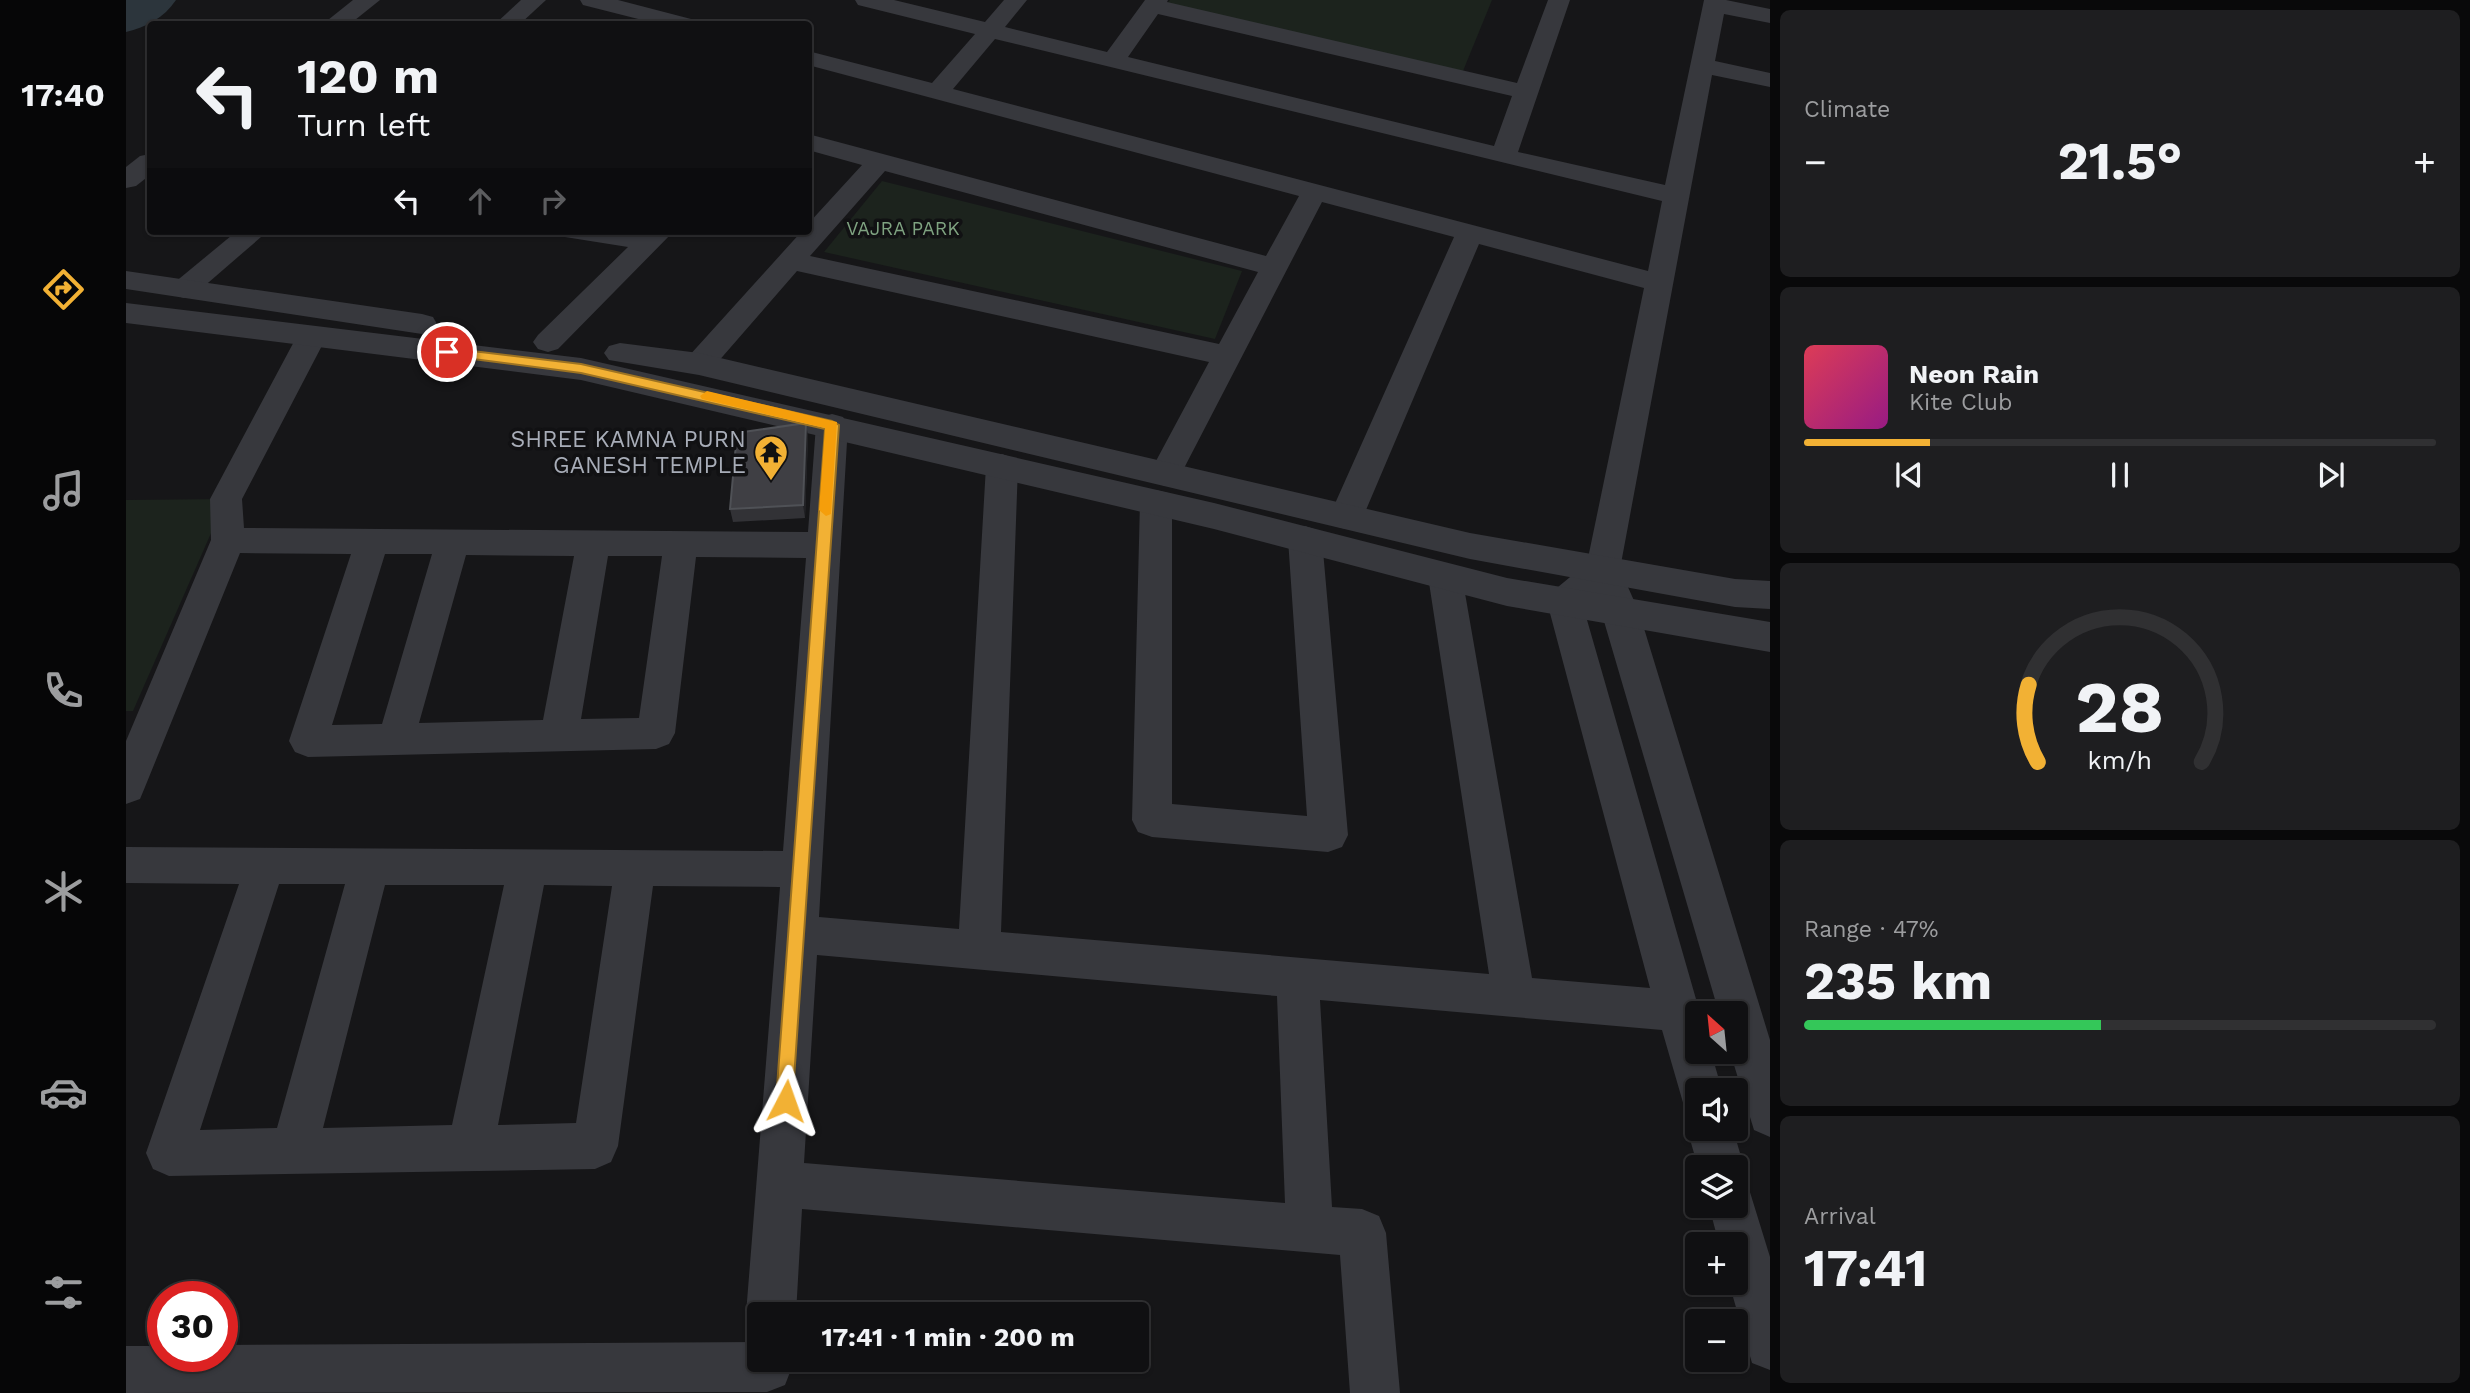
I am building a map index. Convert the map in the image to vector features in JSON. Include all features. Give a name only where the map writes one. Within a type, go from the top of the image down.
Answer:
[{"type":"street","points":[[325,21],[338,0]]},
{"type":"street","points":[[326,21],[368,0]]},
{"type":"street","points":[[510,21],[536,0]]},
{"type":"street","points":[[591,0],[672,21]]},
{"type":"street","points":[[937,92],[1016,0]]},
{"type":"street","points":[[1503,156],[1559,0]]},
{"type":"street","points":[[872,1],[1112,62],[1677,196]]},
{"type":"street","points":[[1112,62],[1155,3],[1526,92]]},
{"type":"street","points":[[1770,16],[1715,3],[1603,569],[1621,612],[1754,1009],[1770,1114]]},
{"type":"street","points":[[819,60],[1660,283]]},
{"type":"street","points":[[1702,66],[1770,80]]},
{"type":"street","points":[[126,154],[147,138]]},
{"type":"street","points":[[812,143],[1274,268]]},
{"type":"street","points":[[699,364],[879,162]]},
{"type":"street","points":[[126,180],[147,164]]},
{"type":"street","points":[[1305,540],[1328,835],[1152,820],[1161,488],[1314,192]]},
{"type":"street","points":[[1346,517],[1470,233]]},
{"type":"street","points":[[184,289],[249,235]]},
{"type":"street","points":[[548,342],[655,236]]},
{"type":"street","points":[[791,261],[1228,356]]},
{"type":"street","points":[[126,280],[699,364],[1161,488],[1305,540],[1507,592],[1770,638]]},
{"type":"street","points":[[126,313],[581,369],[1002,466],[1346,517],[1470,546],[1735,593],[1770,595]]},
{"type":"street","points":[[126,787],[139,722],[228,540],[226,499],[312,336]]},
{"type":"street","points":[[772,1302],[832,425]]},
{"type":"street","points":[[979,950],[1002,466]]},
{"type":"street","points":[[228,540],[824,545]]},
{"type":"street","points":[[372,541],[308,741],[656,733],[681,544]]},
{"type":"street","points":[[396,739],[453,541]]},
{"type":"street","points":[[559,736],[593,543]]},
{"type":"street","points":[[1564,602],[1603,569]]},
{"type":"street","points":[[1445,576],[1514,997]]},
{"type":"street","points":[[1564,602],[1697,1078]]},
{"type":"street","points":[[126,864],[802,869]]},
{"type":"street","points":[[265,865],[169,1153],[595,1146],[635,868]]},
{"type":"street","points":[[294,1151],[370,866]]},
{"type":"street","points":[[470,1149],[528,867]]},
{"type":"street","points":[[797,934],[1678,1012]]},
{"type":"street","points":[[1297,978],[1310,1228]]},
{"type":"street","points":[[780,1184],[1362,1233],[1375,1393]]},
{"type":"street","points":[[1734,1218],[1770,1345]]},
{"type":"street","points":[[154,1378],[472,1381],[767,1373]]},
{"type":"green space","points":[[1170,0],[1492,0],[1463,71],[1166,5]]},
{"type":"green space","name":"VAJRA PARK","points":[[882,181],[1242,271],[1215,339],[824,252]]},
{"type":"green space","points":[[226,499],[133,711],[126,711],[126,500]]},
{"type":"building","name":"SHREE KAMNA PURN GANESH TEMPLE","points":[[806,423],[803,505],[730,509],[737,433]]},
{"type":"waterway","points":[[126,17],[152,0]]},
{"type":"slow traffic","points":[[707,396],[832,425],[826,510]]},
{"type":"place","name":"SHREE KAMNA PURN GANESH TEMPLE","points":[[771,482]]},
{"type":"route","points":[[447,352],[581,369],[832,425],[786,1101]]}]
